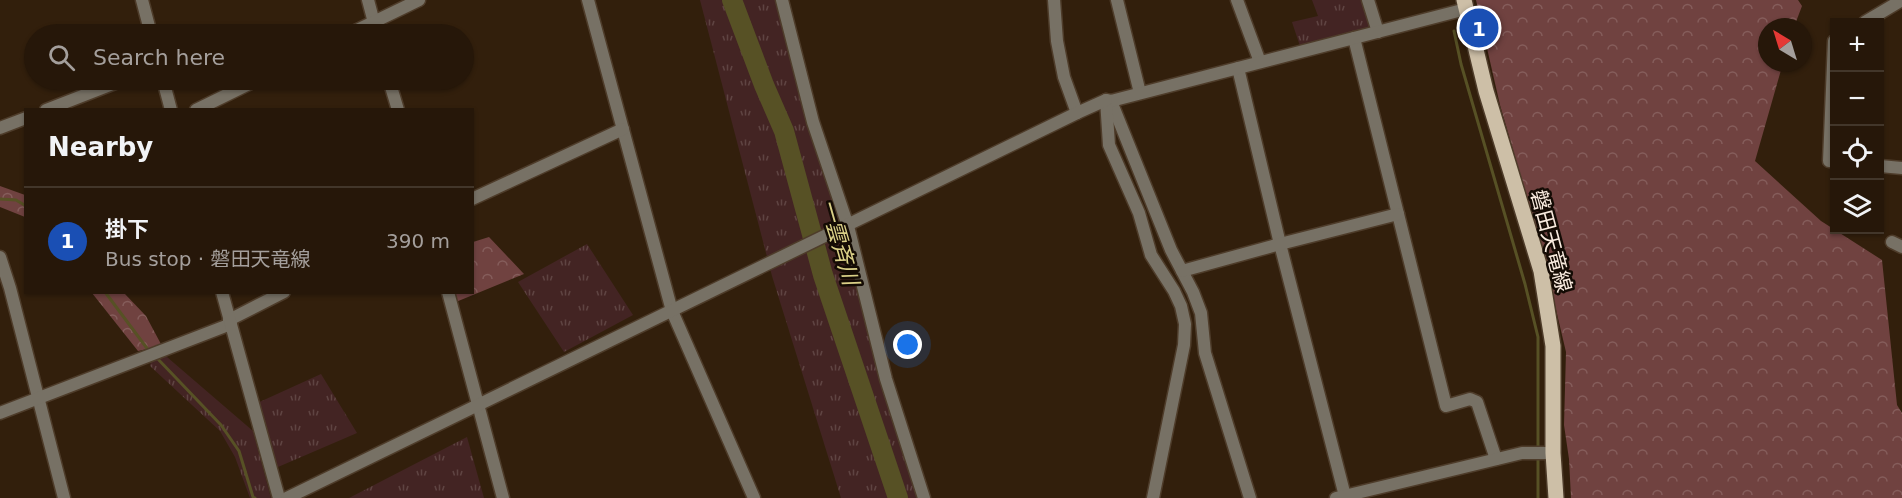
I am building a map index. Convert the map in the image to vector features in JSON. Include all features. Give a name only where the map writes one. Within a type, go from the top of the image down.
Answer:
[{"type":"main road","name":"磐田天竜線","points":[[1465,5],[1486,91],[1541,271],[1553,346],[1553,453],[1556,498]]},
{"type":"street","points":[[142,0],[148,24]]},
{"type":"street","points":[[368,0],[374,24]]},
{"type":"street","points":[[383,24],[419,0]]},
{"type":"street","points":[[588,0],[672,311],[754,498]]},
{"type":"street","points":[[782,0],[813,122],[848,226],[886,379],[924,498]]},
{"type":"street","points":[[1054,0],[1057,41],[1064,77],[1077,112]]},
{"type":"street","points":[[1117,0],[1140,93]]},
{"type":"street","points":[[1237,0],[1260,62]]},
{"type":"street","points":[[1368,0],[1378,32]]},
{"type":"street","points":[[1872,18],[1902,0]]},
{"type":"street","points":[[287,498],[848,226],[1077,112],[1108,101],[1378,32],[1465,5]]},
{"type":"street","points":[[1354,38],[1446,406],[1470,399],[1477,402],[1496,459]]},
{"type":"street","points":[[1238,68],[1341,497],[1522,453],[1553,453]]},
{"type":"street","points":[[1830,126],[1833,72]]},
{"type":"street","points":[[50,108],[97,90]]},
{"type":"street","points":[[166,90],[170,108]]},
{"type":"street","points":[[200,108],[237,90]]},
{"type":"street","points":[[392,90],[397,108]]},
{"type":"street","points":[[1108,101],[1171,250],[1193,292],[1201,313],[1205,353],[1250,498]]},
{"type":"street","points":[[1108,101],[1108,145],[1139,213],[1152,255],[1174,291],[1185,324],[1184,345],[1153,498]]},
{"type":"street","points":[[0,128],[24,118]]},
{"type":"street","points":[[474,199],[623,129]]},
{"type":"street","points":[[1830,137],[1830,161]]},
{"type":"street","points":[[1884,166],[1902,168]]},
{"type":"street","points":[[1182,271],[1398,214]]},
{"type":"street","points":[[0,257],[64,498]]},
{"type":"street","points":[[223,294],[279,498]]},
{"type":"street","points":[[0,413],[230,322],[280,294]]},
{"type":"street","points":[[449,294],[503,498]]},
{"type":"street","points":[[1391,485],[1396,498]]},
{"type":"green space","points":[[700,0],[784,0],[926,498],[841,498],[772,276]]},
{"type":"green space","points":[[1312,0],[1363,0],[1370,27],[1300,46],[1292,22],[1318,16]]},
{"type":"green space","points":[[1476,0],[1798,0],[1802,6],[1797,18],[1758,18],[1758,72],[1780,72],[1755,161],[1830,227],[1830,234],[1841,234],[1882,260],[1897,405],[1902,413],[1902,498],[1571,498],[1564,425],[1566,352],[1542,250],[1500,105]]},
{"type":"green space","points":[[0,186],[24,195],[24,217],[0,207]]},
{"type":"green space","points":[[489,237],[524,274],[451,304],[448,294],[474,294],[474,242]]},
{"type":"green space","points":[[587,244],[633,315],[564,352],[518,282]]},
{"type":"green space","points":[[93,294],[125,294],[146,316],[162,346],[138,351]]},
{"type":"green space","points":[[160,351],[253,431],[271,498],[250,498],[235,457],[220,431],[150,366],[151,360]]},
{"type":"green space","points":[[321,374],[357,433],[271,470],[253,405]]},
{"type":"green space","points":[[467,437],[484,498],[349,498]]},
{"type":"waterway","name":"一雲斉川","points":[[732,0],[784,131],[823,275],[898,498]]},
{"type":"waterway","points":[[1454,31],[1461,64],[1525,284],[1538,337],[1538,449]]},
{"type":"waterway","points":[[0,199],[16,200],[24,205]]},
{"type":"waterway","points":[[106,294],[149,351]]},
{"type":"waterway","points":[[156,357],[221,425],[239,451],[255,498]]},
{"type":"waterway","points":[[1538,456],[1538,498]]},
{"type":"place","name":"掛下","points":[[1479,28]]}]
